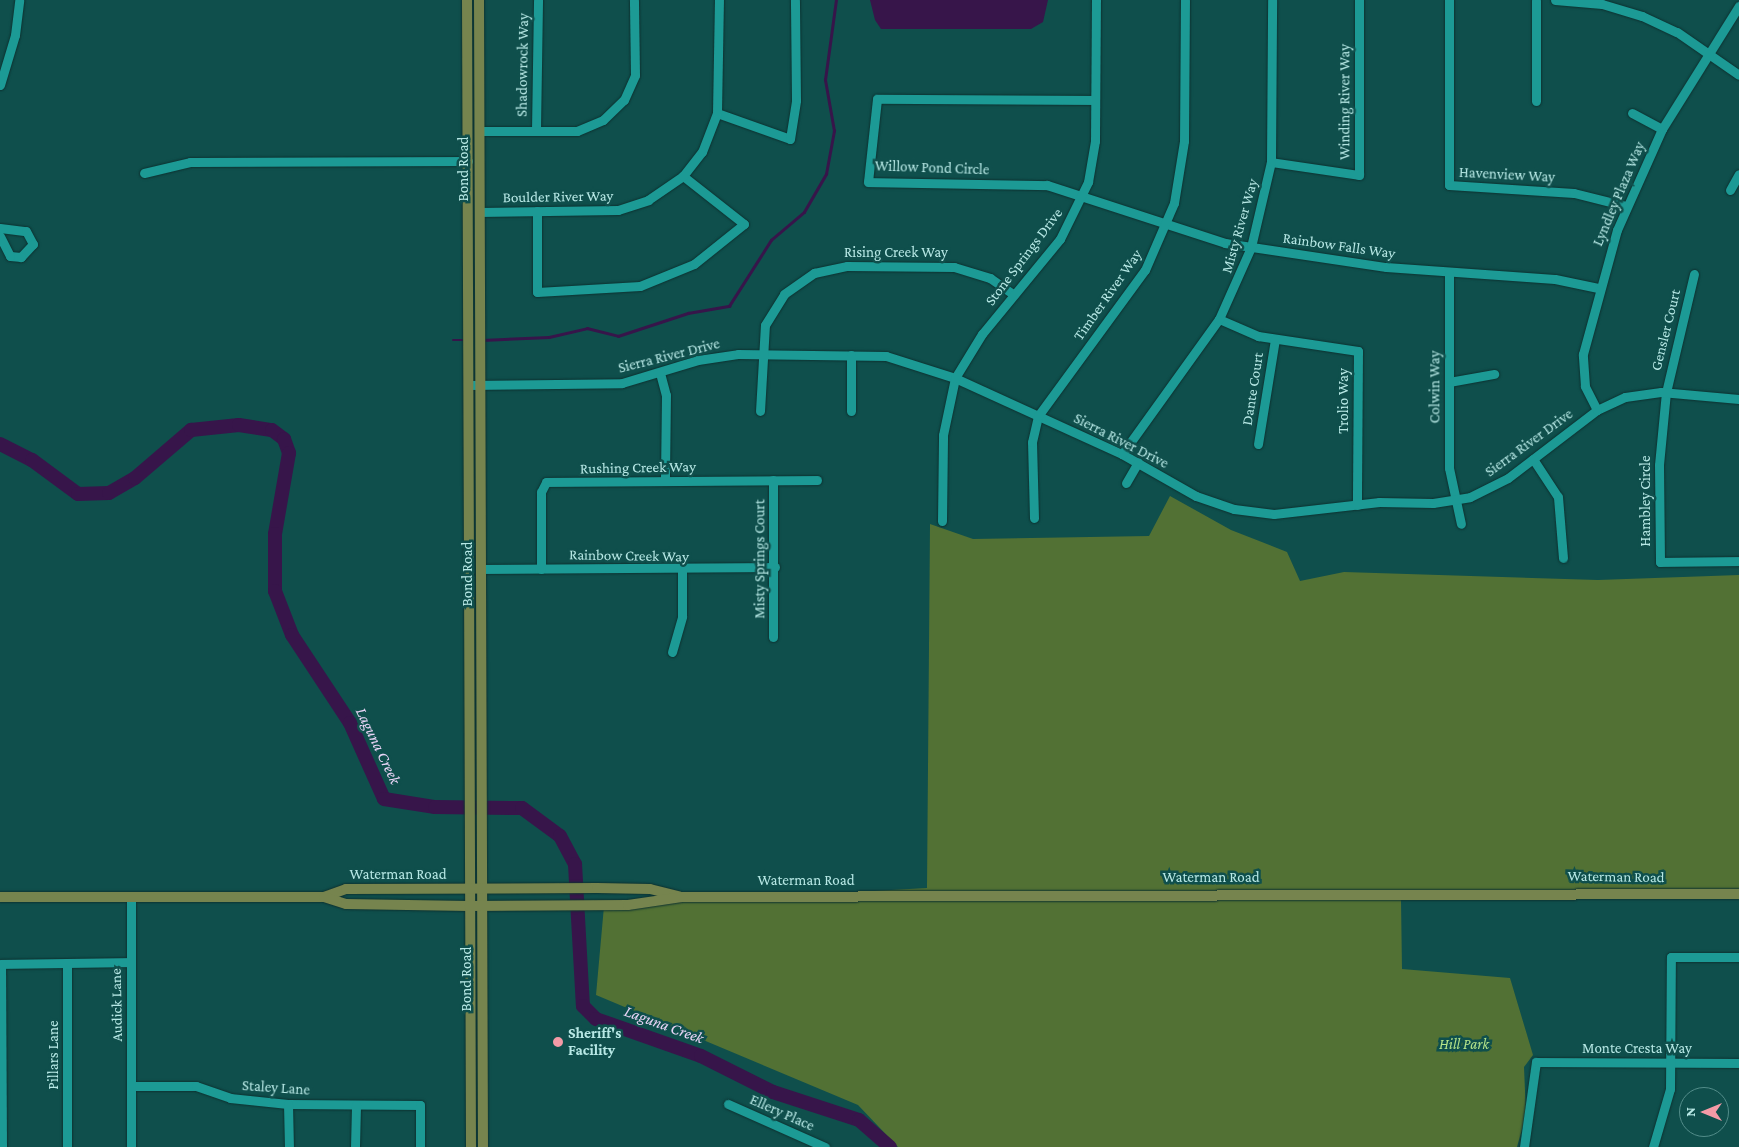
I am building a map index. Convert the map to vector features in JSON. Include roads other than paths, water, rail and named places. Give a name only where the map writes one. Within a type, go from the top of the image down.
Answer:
[{"type":"main road","name":"Bond Road","points":[[466,0],[470,479],[469,906],[471,1147]]},
{"type":"main road","name":"Bond Road","points":[[479,0],[480,360],[483,569],[483,829],[481,890],[483,1147]]},
{"type":"main road","points":[[468,140],[473,148],[474,204],[479,212]]},
{"type":"main road","points":[[470,479],[475,498],[475,559],[483,569]]},
{"type":"main road","name":"Waterman Road","points":[[324,897],[346,889],[481,890],[534,888],[650,889],[683,897]]},
{"type":"main road","name":"Waterman Road","points":[[0,897],[324,897],[346,904],[482,906],[598,905],[683,897],[1739,894]]},
{"type":"street","points":[[0,85],[15,35],[19,0]]},
{"type":"street","name":"Shadowrock Way","points":[[536,130],[538,0]]},
{"type":"street","points":[[479,131],[577,131],[603,120],[624,100],[635,75],[634,0]]},
{"type":"street","name":"Boulder River Way","points":[[479,212],[626,208],[660,195],[683,176],[705,146],[717,113],[719,0]]},
{"type":"street","points":[[717,113],[790,139],[796,100],[795,0]]},
{"type":"street","name":"Stone Springs Drive","points":[[942,521],[943,434],[956,378],[971,349],[1060,239],[1083,195],[1093,156],[1096,0]]},
{"type":"street","name":"Timber River Way","points":[[1038,416],[1132,290],[1167,224],[1183,150],[1185,0]]},
{"type":"street","name":"Misty River Way","points":[[1122,454],[1219,319],[1251,247],[1271,162],[1272,0]]},
{"type":"street","name":"Winding River Way","points":[[1271,162],[1359,175],[1359,0]]},
{"type":"street","name":"Havenview Way","points":[[1449,0],[1449,185],[1574,193],[1626,206]]},
{"type":"street","points":[[1536,0],[1536,101]]},
{"type":"street","points":[[1555,0],[1602,2],[1662,24],[1709,53],[1739,75]]},
{"type":"street","name":"Lyndley Plaza Way","points":[[1597,410],[1585,386],[1582,362],[1598,288],[1626,206],[1662,129],[1739,6]]},
{"type":"street","name":"Willow Pond Circle","points":[[1083,195],[1032,184],[868,182],[877,99],[1095,100]]},
{"type":"street","points":[[1632,113],[1662,129]]},
{"type":"street","points":[[144,173],[190,162],[468,161]]},
{"type":"street","points":[[1730,190],[1739,174]]},
{"type":"street","points":[[537,211],[537,292],[601,292],[640,286],[694,264],[744,224],[683,176]]},
{"type":"street","name":"Rainbow Falls Way","points":[[1083,195],[1167,224],[1251,247],[1449,273],[1555,279],[1598,288]]},
{"type":"street","points":[[0,228],[26,231],[31,237],[29,253],[10,256],[0,236]]},
{"type":"street","name":"Rising Creek Way","points":[[760,411],[761,354],[765,325],[777,302],[804,278],[828,268],[954,267],[990,278],[1014,295]]},
{"type":"street","name":"Colwin Way","points":[[1449,273],[1449,468],[1461,524]]},
{"type":"street","name":"Gensler Court","points":[[1666,392],[1694,274]]},
{"type":"street","name":"Trolio Way","points":[[1219,319],[1275,339],[1358,351],[1357,505]]},
{"type":"street","name":"Dante Court","points":[[1258,444],[1275,339]]},
{"type":"street","name":"Sierra River Drive","points":[[469,385],[607,384],[660,373],[718,357],[761,354],[851,355],[906,360],[956,378],[1122,454],[1196,496],[1234,509],[1289,514],[1357,505],[1455,501],[1497,485],[1597,410],[1625,397],[1666,392],[1739,399]]},
{"type":"street","points":[[851,355],[851,411]]},
{"type":"street","points":[[660,373],[666,395],[665,481]]},
{"type":"street","points":[[1449,382],[1494,374]]},
{"type":"street","name":"Hambley Circle","points":[[1666,392],[1659,465],[1660,562],[1739,561]]},
{"type":"street","points":[[1034,518],[1032,442],[1038,416]]},
{"type":"street","points":[[1533,459],[1558,497],[1563,558]]},
{"type":"street","points":[[1126,484],[1138,462]]},
{"type":"street","name":"Misty Springs Court","points":[[772,636],[775,567],[773,480]]},
{"type":"street","name":"Rushing Creek Way","points":[[541,569],[541,492],[546,482],[817,480]]},
{"type":"street","name":"Rainbow Creek Way","points":[[483,569],[682,571],[775,567]]},
{"type":"street","points":[[672,652],[682,616],[682,571]]},
{"type":"street","points":[[131,898],[131,962]]},
{"type":"street","points":[[1653,1147],[1669,1098],[1671,957],[1739,957]]},
{"type":"street","name":"Audick Lane","points":[[1,964],[131,962],[131,1147]]},
{"type":"street","name":"Pillars Lane","points":[[67,963],[67,1147]]},
{"type":"street","points":[[1,964],[2,1147]]},
{"type":"street","name":"Monte Cresta Way","points":[[1524,1147],[1533,1108],[1534,1063],[1739,1063]]},
{"type":"street","name":"Staley Lane","points":[[131,1086],[196,1086],[230,1098],[288,1104],[420,1105],[420,1147]]},
{"type":"street","points":[[288,1104],[289,1147]]},
{"type":"street","name":"Ellery Place","points":[[728,1104],[826,1147]]},
{"type":"street","points":[[355,1147],[356,1105]]},
{"type":"waterway","points":[[482,340],[549,337],[587,328],[618,336],[688,313],[729,306],[771,240],[804,212],[826,174],[834,131],[825,80],[836,0]]},
{"type":"waterway","points":[[453,340],[466,340]]},
{"type":"waterway","name":"Laguna Creek","points":[[0,444],[32,460],[78,494],[109,493],[135,478],[191,430],[239,425],[272,430],[284,439],[289,453],[275,534],[275,591],[292,635],[350,723],[384,799],[435,807],[522,808],[560,836],[575,864],[583,1006],[596,1019],[701,1056],[773,1092],[859,1120],[890,1147]]},
{"type":"place","name":"Sheriff's Facility","points":[[558,1042]]},
{"type":"park label","name":"Hill Park","points":[[1464,1045]]}]
